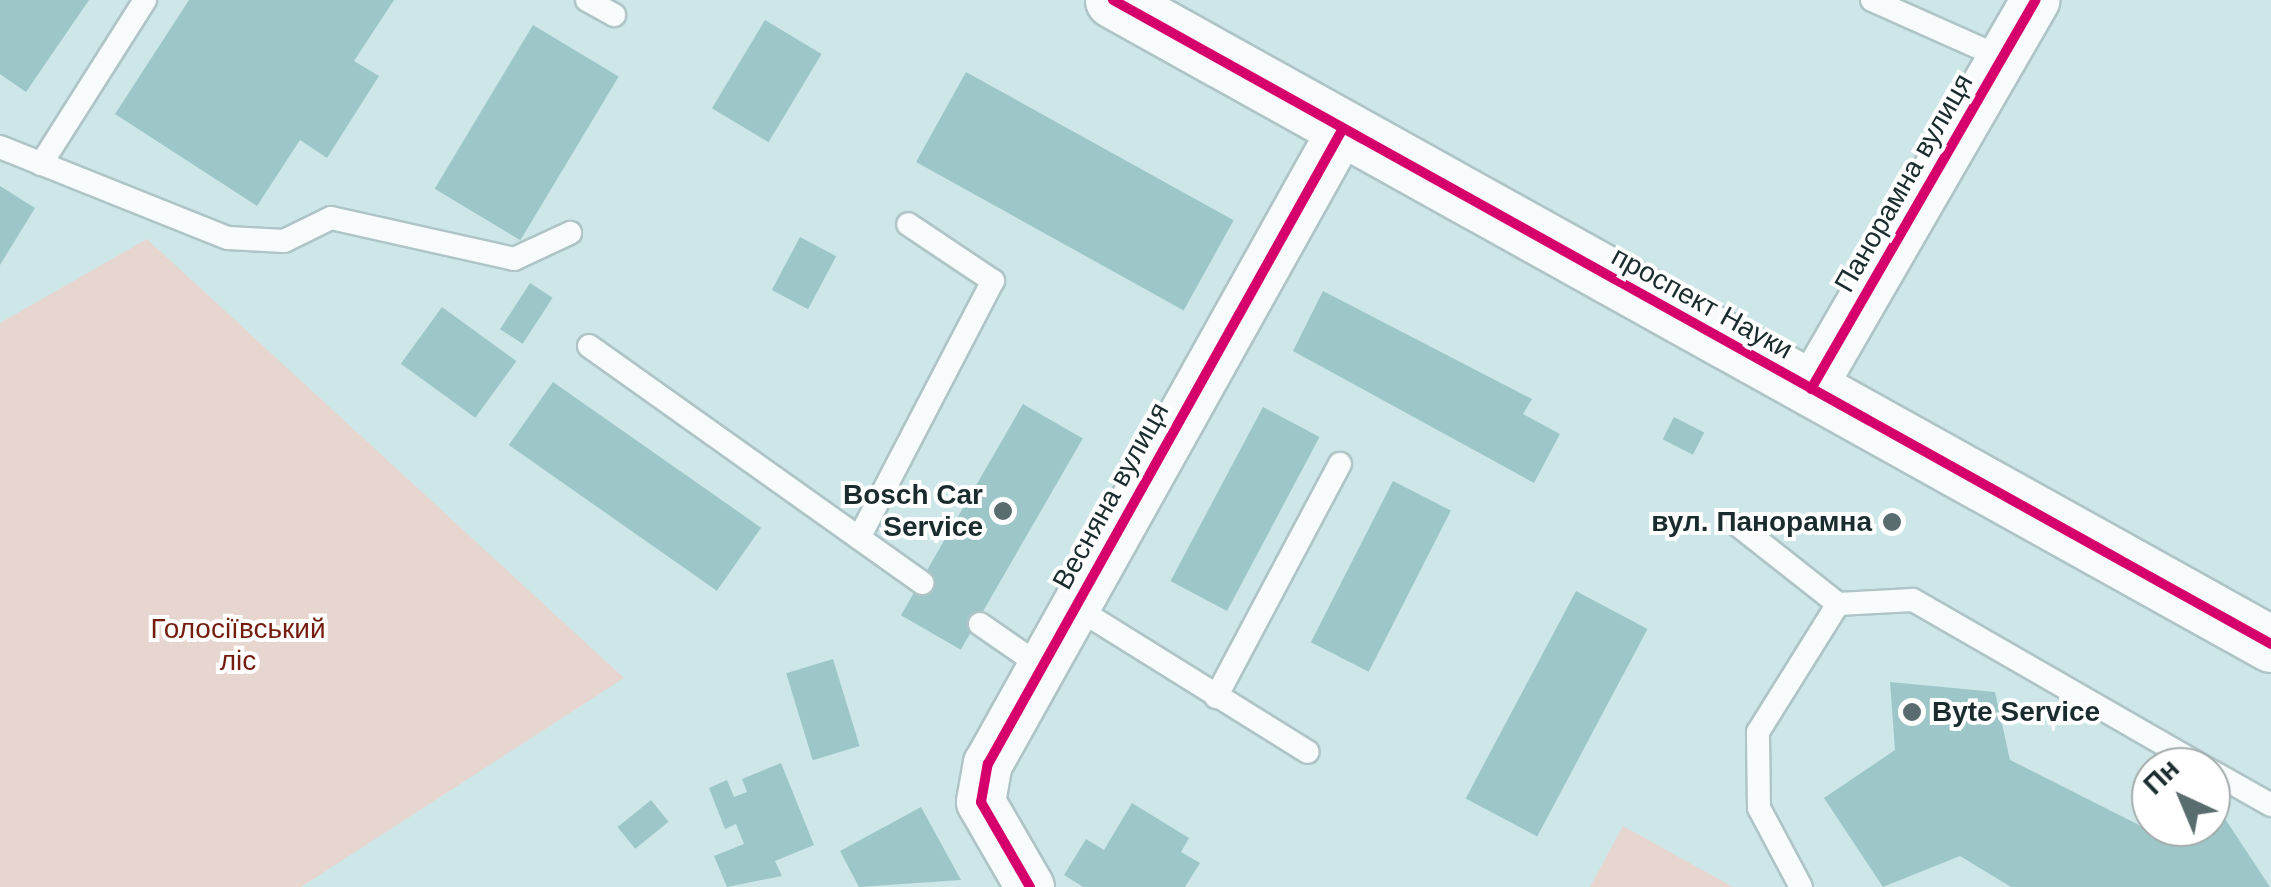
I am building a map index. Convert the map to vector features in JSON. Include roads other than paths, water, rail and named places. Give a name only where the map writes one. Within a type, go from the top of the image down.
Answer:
[{"type":"main road","name":"проспект Науки","points":[[1112,0],[2271,644]]},
{"type":"street","name":"Панорамна вулиця","points":[[1811,389],[2036,0]]},
{"type":"street","name":"Весняна вулиця","points":[[1030,887],[980,802],[988,764],[1342,130]]},
{"type":"lane","points":[[42,164],[145,0]]},
{"type":"lane","points":[[587,0],[614,15]]},
{"type":"lane","points":[[1872,0],[2002,58]]},
{"type":"lane","points":[[0,147],[228,238],[284,240],[331,218],[514,259],[570,233]]},
{"type":"lane","points":[[859,538],[994,281],[908,224]]},
{"type":"lane","points":[[589,346],[922,583]]},
{"type":"lane","points":[[1216,698],[1340,464]]},
{"type":"lane","points":[[1738,525],[1838,604],[1913,600],[2169,747]]},
{"type":"lane","points":[[1801,887],[1759,808],[1758,732],[1838,604]]},
{"type":"lane","points":[[1075,607],[1308,752]]},
{"type":"lane","points":[[980,624],[1042,667]]},
{"type":"lane","points":[[2231,783],[2271,806]]},
{"type":"place","name":"Bosch Car Service","points":[[1003,511]]},
{"type":"place","name":"вул. Панорамна","points":[[1892,522]]},
{"type":"place","name":"Byte Service","points":[[1912,712]]},
{"type":"park label","name":"Голосіївський ліс","points":[[238,645]]}]
